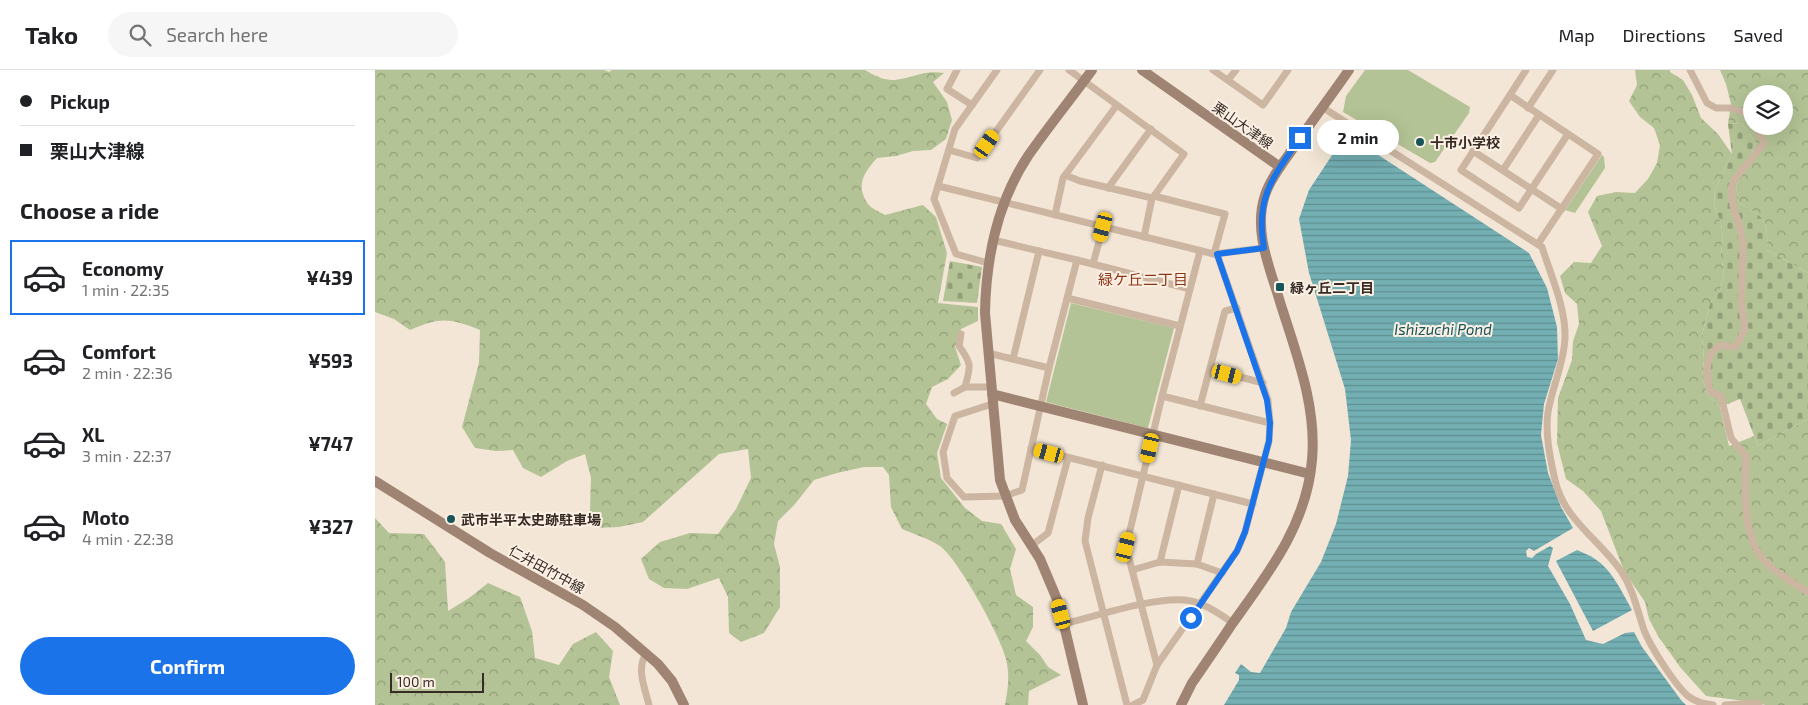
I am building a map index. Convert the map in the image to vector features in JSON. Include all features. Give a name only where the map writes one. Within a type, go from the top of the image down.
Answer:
[{"type":"street","points":[[957,70],[947,89],[972,105]]},
{"type":"street","points":[[988,263],[956,254],[934,200],[955,129],[997,70]]},
{"type":"street","points":[[949,150],[977,158],[1040,70]]},
{"type":"street","points":[[1069,70],[1184,154],[1153,197],[1144,237]]},
{"type":"street","points":[[1083,705],[1059,604],[1048,574],[1015,520],[1000,480],[985,313],[988,263],[993,240],[1015,179],[1027,157],[1091,70]]},
{"type":"street","name":"栗山大津線","points":[[1142,70],[1280,167],[1349,70]]},
{"type":"street","points":[[1213,70],[1263,104],[1288,70]]},
{"type":"street","points":[[1228,80],[1236,70]]},
{"type":"street","points":[[1526,70],[1461,170],[1519,208],[1568,134]]},
{"type":"street","points":[[1528,108],[1553,70]]},
{"type":"street","points":[[1690,70],[1707,103],[1716,108],[1730,108],[1743,112]]},
{"type":"street","points":[[1510,95],[1598,154],[1538,244]]},
{"type":"street","points":[[1055,215],[1065,175],[1117,105]]},
{"type":"street","points":[[1322,107],[1542,247],[1564,326],[1564,348],[1547,425],[1557,490],[1576,522],[1620,570],[1633,593],[1645,632],[1653,648],[1676,682],[1689,697],[1703,704],[1713,705]]},
{"type":"street","points":[[1503,170],[1539,115]]},
{"type":"street","points":[[1108,188],[1151,129]]},
{"type":"street","points":[[1760,135],[1764,143],[1734,180],[1731,188],[1733,206],[1743,246],[1741,303],[1745,329],[1736,346],[1721,346],[1713,351],[1709,357],[1707,382],[1711,392],[1721,396],[1731,438],[1746,456],[1744,480],[1746,502],[1754,544],[1771,567],[1808,592]]},
{"type":"street","points":[[1473,150],[1562,209]]},
{"type":"street","points":[[1181,705],[1192,684],[1288,542],[1303,506],[1311,474],[1313,442],[1303,372],[1264,248],[1261,229],[1262,207],[1269,186],[1280,167]]},
{"type":"street","points":[[1065,175],[1108,188],[1225,214],[1216,254],[1263,383],[1270,423],[1269,441],[1253,504],[1237,551],[1157,666],[1143,700],[1133,705]]},
{"type":"street","points":[[938,186],[1200,251],[1216,254],[1264,248]]},
{"type":"street","points":[[1093,264],[1103,227]]},
{"type":"street","points":[[993,240],[1190,289]]},
{"type":"street","points":[[1013,359],[1039,251]]},
{"type":"street","points":[[1157,666],[1126,547],[1162,396],[1200,251]]},
{"type":"street","points":[[992,395],[955,416],[943,452],[947,478],[964,497],[1005,496],[1022,490],[1049,368],[1077,260]]},
{"type":"street","points":[[1067,298],[1180,326]]},
{"type":"street","points":[[1200,406],[1225,312],[1237,308]]},
{"type":"street","points":[[961,334],[959,346],[969,360],[970,368],[965,387]]},
{"type":"street","points":[[988,353],[1049,368]]},
{"type":"street","points":[[1210,369],[1263,383]]},
{"type":"street","points":[[954,393],[965,387],[1311,474]]},
{"type":"street","points":[[1162,396],[1270,423]]},
{"type":"street","points":[[1031,448],[1253,504]]},
{"type":"street","points":[[1031,546],[1049,533],[1068,458]]},
{"type":"street","points":[[1102,465],[1088,518],[1085,541],[1127,705]]},
{"type":"street","name":"仁井田竹中線","points":[[375,482],[483,549],[583,605],[615,627],[658,664],[672,681],[684,705]]},
{"type":"street","points":[[1160,562],[1179,485]]},
{"type":"street","points":[[1197,564],[1214,494]]},
{"type":"street","points":[[1132,570],[1160,562],[1197,564],[1222,573]]},
{"type":"street","points":[[1064,624],[1141,604],[1185,600],[1214,610],[1233,624]]},
{"type":"street","points":[[646,654],[642,660],[641,669],[649,705]]},
{"type":"street","points":[[1725,705],[1755,703],[1759,705]]},
{"type":"green space","points":[[375,70],[604,70],[609,72],[612,70],[865,70],[887,80],[936,72],[944,73],[933,82],[947,102],[952,120],[946,139],[931,150],[913,151],[896,156],[877,158],[865,174],[862,191],[868,204],[885,215],[923,205],[936,217],[947,253],[938,303],[978,307],[978,321],[961,329],[955,347],[961,365],[948,379],[932,387],[926,404],[937,419],[947,424],[937,453],[941,478],[965,508],[982,521],[1001,524],[1016,549],[1010,569],[1016,595],[1033,607],[1033,627],[1026,641],[1040,655],[1048,667],[1061,675],[1029,691],[1028,705],[1005,705],[1008,682],[1006,659],[988,617],[948,554],[936,543],[902,529],[891,507],[889,475],[883,467],[864,467],[814,480],[795,504],[778,521],[774,544],[780,567],[780,607],[764,633],[741,642],[729,633],[728,597],[719,578],[687,589],[664,588],[649,579],[641,559],[660,542],[690,533],[718,534],[736,509],[751,478],[748,449],[719,454],[643,522],[619,527],[594,528],[590,511],[591,478],[585,454],[567,461],[541,477],[523,468],[513,450],[496,451],[475,448],[462,427],[479,363],[480,330],[452,321],[438,321],[410,330],[394,319],[375,312]]},
{"type":"green space","name":"十市小学校","points":[[1365,70],[1408,70],[1470,107],[1469,113],[1435,162],[1430,163],[1343,112],[1346,96]]},
{"type":"green space","points":[[1635,70],[1670,70],[1670,72],[1683,80],[1692,95],[1701,118],[1718,134],[1732,154],[1715,190],[1714,205],[1721,223],[1723,237],[1721,255],[1724,273],[1720,291],[1710,303],[1702,335],[1704,360],[1702,378],[1708,395],[1720,407],[1729,446],[1754,436],[1758,446],[1808,419],[1808,705],[1765,705],[1706,696],[1680,667],[1658,636],[1649,619],[1645,602],[1624,571],[1601,511],[1583,491],[1566,479],[1557,443],[1558,398],[1572,360],[1573,341],[1579,324],[1577,304],[1565,293],[1560,276],[1574,262],[1591,263],[1602,246],[1588,212],[1597,196],[1616,192],[1635,193],[1648,179],[1657,163],[1660,145],[1654,128],[1640,117],[1629,101],[1637,85]]},
{"type":"green space","points":[[1720,70],[1808,70],[1808,273],[1767,250],[1766,225],[1760,216],[1739,203],[1736,187],[1756,143],[1750,135],[1793,135],[1793,85],[1743,85],[1743,126],[1741,123],[1728,124],[1731,104]]},
{"type":"green space","points":[[1741,123],[1743,126],[1743,135],[1750,135],[1756,143],[1736,187],[1739,203],[1760,216],[1766,225],[1767,250],[1808,273],[1808,419],[1758,446],[1740,399],[1720,407],[1708,395],[1702,378],[1704,360],[1702,335],[1710,303],[1720,291],[1724,273],[1721,255],[1723,237],[1721,223],[1714,205],[1715,190],[1732,154],[1728,124]]},
{"type":"green space","points":[[1602,155],[1605,168],[1575,213],[1565,210]]},
{"type":"green space","points":[[950,261],[982,267],[977,303],[943,301]]},
{"type":"green space","points":[[1071,303],[1174,328],[1148,428],[1046,402]]},
{"type":"green space","points":[[375,518],[389,533],[424,534],[445,562],[448,611],[488,583],[520,597],[532,631],[535,658],[559,665],[573,644],[596,632],[613,651],[609,677],[620,705],[375,705]]},
{"type":"water","name":"Ishizuchi Pond","points":[[1346,134],[1529,253],[1547,288],[1557,327],[1558,359],[1544,404],[1541,435],[1548,473],[1561,507],[1573,528],[1534,551],[1529,548],[1526,551],[1527,557],[1532,558],[1550,546],[1553,548],[1548,566],[1570,604],[1586,640],[1603,644],[1625,633],[1634,632],[1642,647],[1686,705],[1224,705],[1239,680],[1239,675],[1235,673],[1241,664],[1251,672],[1260,673],[1286,628],[1291,612],[1321,562],[1336,524],[1348,476],[1351,440],[1345,389],[1309,273],[1299,219],[1309,190]]},
{"type":"water","points":[[1577,550],[1593,558],[1607,569],[1632,610],[1593,631],[1556,561]]},
{"type":"place","name":"十市小学校","points":[[1420,142]]},
{"type":"place","name":"緑ヶ丘二丁目","points":[[1280,287]]},
{"type":"place","name":"武市半平太史跡駐車場","points":[[451,519]]},
{"type":"district","name":"緑ケ丘二丁目","points":[[1143,279]]},
{"type":"route","points":[[1191,618],[1237,551],[1250,517],[1269,441],[1269,410],[1263,383],[1217,254],[1264,248],[1261,218],[1265,196],[1280,167],[1300,138]]}]
